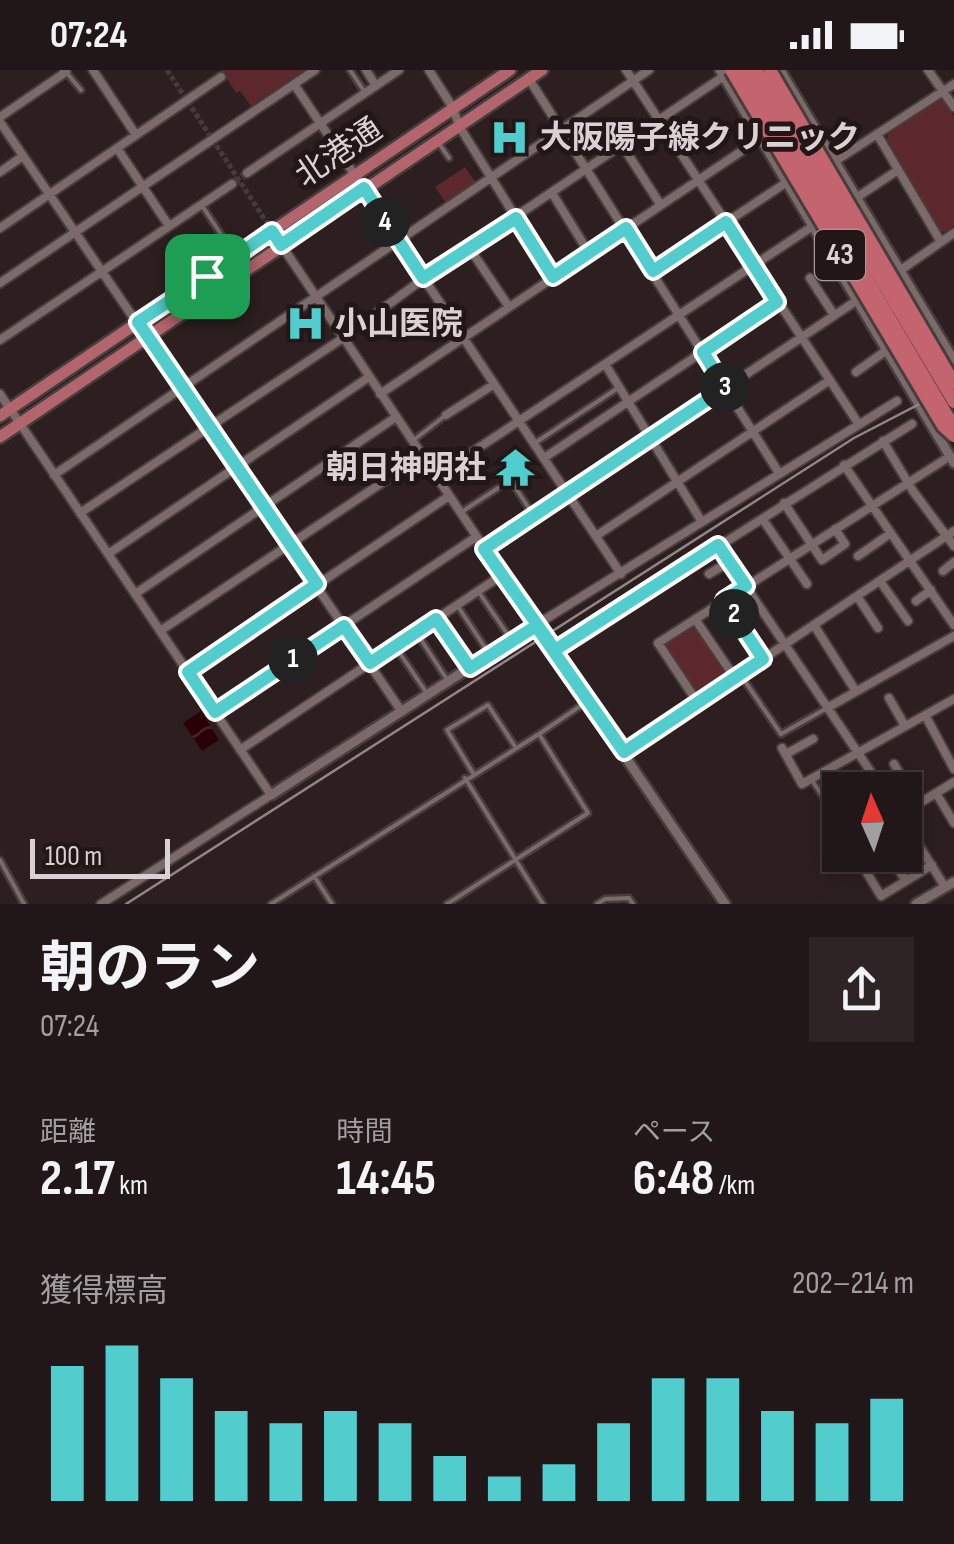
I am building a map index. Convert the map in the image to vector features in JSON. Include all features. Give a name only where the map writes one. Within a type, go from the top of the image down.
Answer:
[{"type":"highway","name":"43","points":[[743,70],[954,427]]},
{"type":"highway","name":"43","points":[[756,70],[954,402]]},
{"type":"highway","points":[[770,70],[954,383]]},
{"type":"highway","name":"43","points":[[725,72],[943,426],[954,436]]},
{"type":"main road","name":"北港通","points":[[0,436],[542,70]]},
{"type":"main road","name":"北港通","points":[[5,412],[501,72]]},
{"type":"street","points":[[93,70],[136,135]]},
{"type":"street","points":[[0,283],[314,70]]},
{"type":"street","points":[[366,70],[376,86]]},
{"type":"street","points":[[248,173],[399,70]]},
{"type":"street","points":[[429,70],[453,108],[470,148],[553,277]]},
{"type":"street","points":[[626,70],[858,423]]},
{"type":"street","points":[[54,475],[649,70]]},
{"type":"street","points":[[780,70],[954,361]]},
{"type":"street","points":[[928,70],[954,108]]},
{"type":"street","points":[[65,71],[0,119],[402,712]]},
{"type":"street","points":[[80,512],[343,338],[423,278],[725,72],[950,456],[658,643],[698,703]]},
{"type":"street","points":[[0,228],[221,78]]},
{"type":"street","points":[[529,79],[779,473]]},
{"type":"street","points":[[294,84],[621,574]]},
{"type":"street","points":[[834,162],[954,84]]},
{"type":"street","points":[[877,134],[941,242]]},
{"type":"street","points":[[380,394],[761,138]]},
{"type":"street","points":[[622,145],[660,204]]},
{"type":"street","points":[[117,148],[168,226]]},
{"type":"street","points":[[0,172],[23,156]]},
{"type":"street","points":[[856,198],[898,170]]},
{"type":"street","points":[[653,271],[787,182]]},
{"type":"street","points":[[0,340],[232,184]]},
{"type":"street","points":[[552,193],[589,253]]},
{"type":"street","points":[[436,476],[813,226]]},
{"type":"street","points":[[272,231],[725,904]]},
{"type":"street","points":[[484,549],[841,313],[954,233]]},
{"type":"street","points":[[470,248],[509,307]]},
{"type":"street","points":[[810,278],[841,313]]},
{"type":"street","points":[[544,458],[777,302]]},
{"type":"street","points":[[856,372],[932,328]]},
{"type":"street","points":[[605,364],[702,522]]},
{"type":"street","points":[[108,554],[369,377]]},
{"type":"street","points":[[596,536],[830,380]]},
{"type":"street","points":[[446,415],[493,384]]},
{"type":"street","points":[[0,394],[5,412],[20,424],[271,794]]},
{"type":"street","points":[[101,904],[512,641],[898,401]]},
{"type":"street","points":[[135,594],[396,418]]},
{"type":"street","points":[[555,650],[912,424]]},
{"type":"street","points":[[884,441],[908,482],[950,534],[954,546]]},
{"type":"street","points":[[160,631],[422,456]]},
{"type":"street","points":[[844,465],[954,624]]},
{"type":"street","points":[[188,672],[449,496]]},
{"type":"street","points":[[784,503],[822,560],[845,544],[835,529]]},
{"type":"street","points":[[766,524],[807,584]]},
{"type":"street","points":[[858,556],[891,533]]},
{"type":"street","points":[[624,752],[950,534]]},
{"type":"street","points":[[215,712],[476,537]]},
{"type":"street","points":[[718,545],[870,772]]},
{"type":"street","points":[[709,574],[729,562]]},
{"type":"street","points":[[943,571],[954,562]]},
{"type":"street","points":[[240,750],[502,575]]},
{"type":"street","points":[[880,581],[908,621]]},
{"type":"street","points":[[916,601],[931,590]]},
{"type":"street","points":[[857,596],[878,628]]},
{"type":"street","points":[[724,600],[763,659]]},
{"type":"street","points":[[695,619],[737,676]]},
{"type":"street","points":[[814,625],[855,690]]},
{"type":"street","points":[[828,708],[954,636]]},
{"type":"street","points":[[889,698],[905,726]]},
{"type":"street","points":[[812,739],[784,751],[802,784],[954,699]]},
{"type":"street","points":[[925,715],[954,769]]},
{"type":"street","points":[[894,764],[899,772]]},
{"type":"street","points":[[922,802],[954,782]]},
{"type":"street","points":[[936,793],[954,823]]},
{"type":"street","points":[[916,904],[950,885],[922,850]]},
{"type":"street","points":[[866,872],[881,896],[932,866]]},
{"type":"street","points":[[900,872],[906,881]]},
{"type":"lane","points":[[350,70],[365,93]]},
{"type":"lane","points":[[65,71],[81,90]]},
{"type":"lane","points":[[437,140],[449,158]]},
{"type":"lane","points":[[201,204],[228,245]]},
{"type":"lane","points":[[192,253],[207,276]]},
{"type":"lane","points":[[534,444],[620,388]]},
{"type":"lane","points":[[412,441],[446,415]]},
{"type":"lane","points":[[512,484],[534,516]]},
{"type":"lane","points":[[460,513],[498,488]]},
{"type":"lane","points":[[478,591],[512,641]]},
{"type":"lane","points":[[457,605],[490,655]]},
{"type":"lane","points":[[436,619],[470,668]]},
{"type":"lane","points":[[416,632],[449,682]]},
{"type":"lane","points":[[396,646],[428,695]]},
{"type":"lane","points":[[737,676],[781,734],[828,708]]},
{"type":"lane","points":[[473,774],[447,730],[488,705],[516,748]]},
{"type":"lane","points":[[271,904],[579,708]]},
{"type":"lane","points":[[447,904],[588,813],[539,734]]},
{"type":"lane","points":[[465,778],[543,904]]},
{"type":"lane","points":[[811,779],[822,795]]},
{"type":"lane","points":[[0,860],[24,904]]},
{"type":"lane","points":[[314,876],[332,904]]},
{"type":"lane","points":[[597,904],[606,899],[629,898],[633,904]]},
{"type":"shaded area","points":[[221,70],[305,70],[251,106],[240,91],[236,93]]},
{"type":"shaded area","points":[[939,100],[954,116],[954,226],[945,232],[940,231],[887,139],[888,134]]},
{"type":"shaded area","points":[[465,167],[476,183],[446,203],[435,187]]},
{"type":"shaded area","points":[[694,625],[727,674],[702,695],[696,695],[664,644]]},
{"type":"water","points":[[201,711],[219,740],[202,751],[183,723]]},
{"type":"tunnel","points":[[167,70],[271,229]]},
{"type":"tunnel","points":[[232,184],[247,173]]},
{"type":"railway","points":[[126,904],[854,438],[954,386]]},
{"type":"place","name":"大阪陽子線クリニック","points":[[510,138]]},
{"type":"place","name":"小山医院","points":[[305,324]]},
{"type":"place","name":"朝日神明社","points":[[516,468]]},
{"type":"route","points":[[207,276],[138,322],[317,584],[188,672],[215,712],[344,626],[370,663],[436,619],[470,668],[536,626],[546,635],[555,650],[624,752],[763,659],[724,600],[746,586],[718,545],[555,650],[536,626],[484,549],[725,388],[703,352],[777,302],[726,222],[653,271],[626,228],[553,277],[516,218],[423,278],[364,188],[281,245],[272,231],[207,276]]}]
